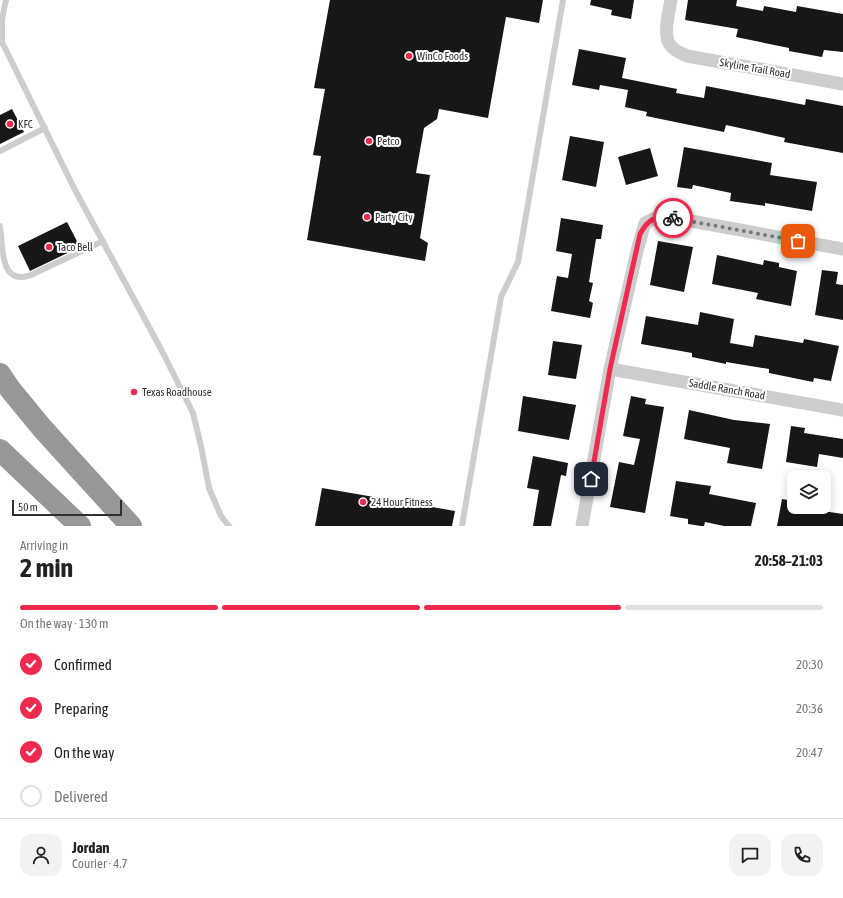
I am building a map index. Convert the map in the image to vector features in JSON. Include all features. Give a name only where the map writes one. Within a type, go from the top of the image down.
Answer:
[{"type":"highway","points":[[0,374],[10,389],[42,428],[131,526]]},
{"type":"highway","points":[[0,450],[80,526]]},
{"type":"street","name":"Skyline Trail Road","points":[[671,0],[667,23],[669,45],[678,52],[687,56],[843,84]]},
{"type":"street","points":[[582,526],[610,369],[639,240],[645,224],[655,218],[664,216],[843,249]]},
{"type":"street","name":"Saddle Ranch Road","points":[[610,369],[843,410]]},
{"type":"lane","points":[[6,0],[2,19],[2,42],[75,190],[162,351],[193,413],[209,488],[221,516],[229,526]]},
{"type":"lane","points":[[462,526],[501,297],[518,262],[563,0]]},
{"type":"lane","points":[[0,151],[45,128]]},
{"type":"lane","points":[[0,226],[2,260],[9,275],[16,277],[24,278],[103,241]]},
{"type":"building","points":[[330,0],[543,0],[539,23],[506,17],[488,118],[439,109],[437,119],[424,128],[416,173],[430,175],[420,238],[428,243],[425,261],[307,240],[321,156],[313,155],[325,89],[314,88]]},
{"type":"building","points":[[591,0],[634,0],[631,19],[611,15],[612,10],[590,5]]},
{"type":"building","points":[[688,0],[737,0],[736,6],[763,11],[764,6],[796,12],[797,6],[843,14],[843,52],[824,50],[822,57],[789,51],[789,48],[736,37],[738,29],[685,20]]},
{"type":"building","points":[[579,49],[626,58],[622,78],[677,89],[676,93],[704,98],[706,86],[805,105],[806,99],[843,106],[843,153],[784,142],[785,138],[726,125],[724,132],[646,116],[647,112],[625,107],[628,90],[600,85],[599,90],[572,85]]},
{"type":"building","name":"KFC","points":[[12,109],[24,132],[0,144],[0,115]]},
{"type":"building","points":[[570,136],[604,142],[596,187],[562,180]]},
{"type":"building","points":[[684,147],[772,163],[770,175],[817,182],[812,211],[765,203],[765,206],[730,201],[731,193],[693,185],[692,189],[677,187]]},
{"type":"building","points":[[650,148],[658,176],[626,185],[618,157]]},
{"type":"building","points":[[561,218],[603,225],[601,239],[596,239],[589,282],[593,283],[589,301],[593,303],[590,318],[551,311],[557,276],[568,278],[572,254],[556,251]]},
{"type":"building","name":"Taco Bell","points":[[67,222],[80,247],[30,271],[18,246]]},
{"type":"building","points":[[658,241],[693,247],[684,292],[650,285]]},
{"type":"building","points":[[717,255],[763,265],[764,260],[779,263],[779,267],[797,271],[791,306],[756,299],[758,293],[712,284]]},
{"type":"building","points":[[822,270],[838,272],[836,284],[843,285],[843,320],[815,315]]},
{"type":"building","points":[[700,312],[734,319],[730,343],[753,347],[755,335],[803,343],[804,339],[839,346],[831,381],[814,378],[813,382],[769,373],[769,369],[726,362],[726,364],[692,357],[692,353],[641,344],[646,316],[698,325]]},
{"type":"building","points":[[553,341],[582,345],[576,379],[548,375]]},
{"type":"building","points":[[523,396],[576,405],[569,440],[518,431]]},
{"type":"building","points":[[631,396],[646,399],[645,404],[664,407],[645,513],[610,507],[619,462],[634,465],[640,439],[623,436]]},
{"type":"building","points":[[689,410],[734,420],[770,424],[762,469],[727,463],[730,448],[684,439]]},
{"type":"building","points":[[791,426],[805,428],[804,433],[843,439],[843,458],[819,454],[817,467],[786,462]]},
{"type":"building","points":[[533,456],[568,463],[566,476],[561,475],[551,526],[533,526],[539,490],[527,488]]},
{"type":"building","points":[[676,481],[711,486],[709,494],[756,503],[751,526],[724,526],[705,522],[704,526],[701,526],[688,524],[688,519],[670,516]]},
{"type":"building","name":"24 Hour Fitness","points":[[322,488],[455,511],[452,526],[315,526]]},
{"type":"building","points":[[782,499],[787,500],[787,514],[831,514],[831,512],[843,514],[843,526],[777,526]]},
{"type":"way so far","points":[[673,218],[798,241]]},
{"type":"place","name":"WinCo Foods","points":[[409,56]]},
{"type":"place","name":"KFC","points":[[10,124]]},
{"type":"place","name":"Petco","points":[[369,141]]},
{"type":"place","name":"Party City","points":[[367,217]]},
{"type":"place","name":"Taco Bell","points":[[49,247]]},
{"type":"place","name":"Texas Roadhouse","points":[[134,392]]},
{"type":"place","name":"24 Hour Fitness","points":[[363,502]]},
{"type":"route","points":[[591,479],[610,369],[640,234],[645,224],[655,218],[664,216],[673,218]]}]
